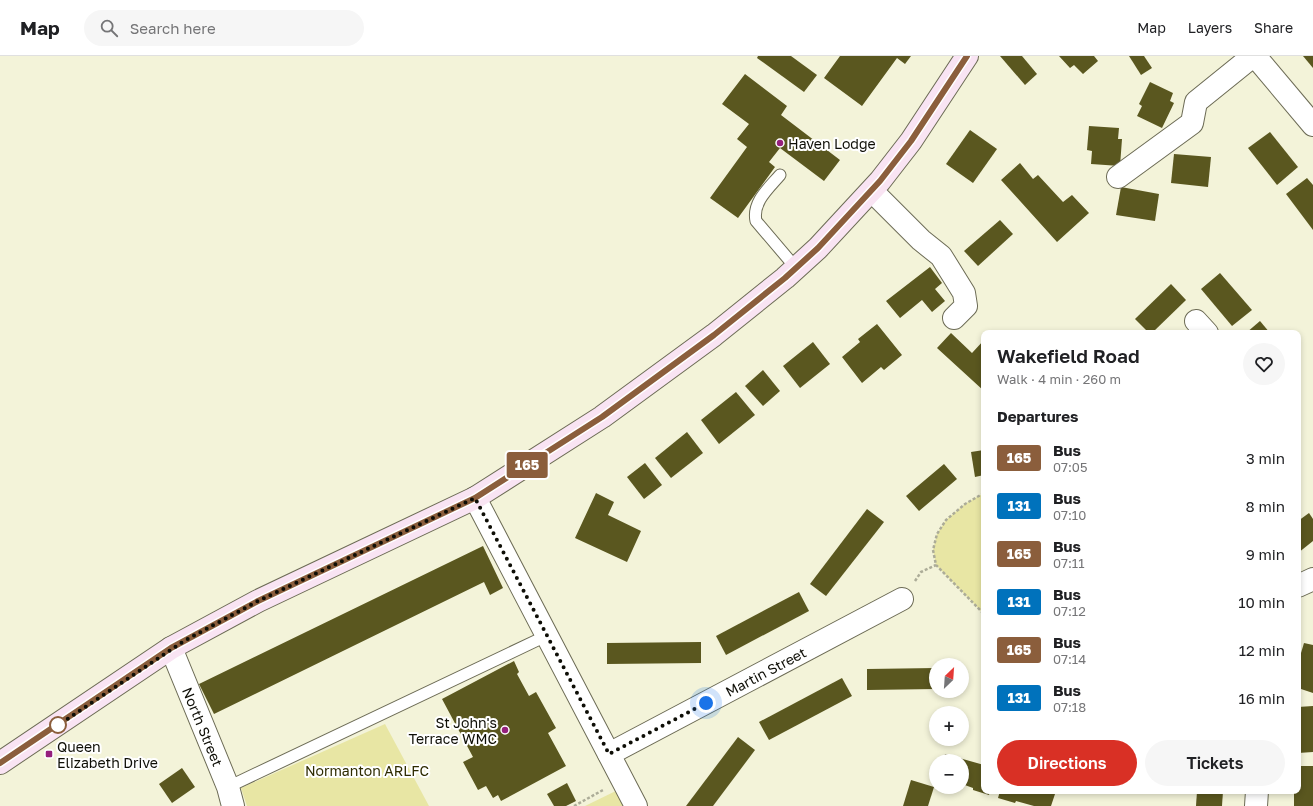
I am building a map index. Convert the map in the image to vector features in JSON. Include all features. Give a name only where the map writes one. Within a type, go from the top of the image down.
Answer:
[{"type":"street","points":[[0,763],[171,648],[258,601],[475,498],[602,417],[714,335],[796,268],[824,243],[872,191],[911,141],[967,56]]},
{"type":"street","points":[[1118,177],[1192,123],[1196,102],[1254,56],[1313,125]]},
{"type":"street","points":[[872,191],[921,240],[941,256],[964,293],[966,302],[966,306],[954,318]]},
{"type":"street","points":[[475,498],[636,806]]},
{"type":"street","points":[[1301,585],[1313,579]]},
{"type":"street","name":"Martin Street","points":[[609,754],[902,599]]},
{"type":"street","name":"North Street","points":[[171,648],[231,796]]},
{"type":"street","points":[[1256,806],[1257,794]]},
{"type":"lane","points":[[780,175],[758,203],[754,212],[756,221],[796,268]]},
{"type":"lane","points":[[231,796],[546,636]]},
{"type":"path","points":[[981,495],[965,504],[946,520],[937,534],[933,550],[936,565],[981,611]]},
{"type":"path","points":[[574,806],[623,780]]},
{"type":"green space","points":[[981,495],[981,611],[936,565],[933,550],[937,534],[946,520],[965,504]]},
{"type":"green space","name":"Normanton ARLFC","points":[[385,724],[429,806],[247,806],[241,788]]},
{"type":"green space","points":[[626,786],[636,806],[585,806]]},
{"type":"building","points":[[758,56],[791,56],[817,75],[804,92],[757,58]]},
{"type":"building","points":[[840,56],[911,56],[905,64],[897,58],[862,106],[824,78]]},
{"type":"building","points":[[1000,56],[1022,56],[1037,74],[1025,85]]},
{"type":"building","points":[[1059,56],[1094,56],[1098,61],[1083,74],[1074,65],[1070,68]]},
{"type":"building","points":[[1129,56],[1144,56],[1152,68],[1141,75]]},
{"type":"building","points":[[1303,56],[1313,56],[1313,68]]},
{"type":"building","name":"Haven Lodge","points":[[745,74],[787,106],[781,115],[840,160],[824,181],[780,148],[769,162],[775,167],[738,218],[710,198],[747,147],[737,139],[749,124],[722,104]]},
{"type":"building","points":[[1150,82],[1173,93],[1170,101],[1174,103],[1162,128],[1137,116],[1142,106],[1139,104]]},
{"type":"building","points":[[1089,126],[1119,128],[1118,139],[1122,139],[1120,166],[1091,164],[1092,151],[1087,150]]},
{"type":"building","points":[[970,130],[997,149],[973,183],[946,164]]},
{"type":"building","points":[[1270,132],[1298,167],[1277,185],[1248,148]]},
{"type":"building","points":[[1174,154],[1211,157],[1208,187],[1171,183]]},
{"type":"building","points":[[1020,163],[1033,179],[1038,175],[1063,202],[1072,195],[1089,213],[1057,242],[1001,180]]},
{"type":"building","points":[[1307,178],[1313,185],[1313,230],[1286,194]]},
{"type":"building","points":[[1121,187],[1159,194],[1155,221],[1116,215]]},
{"type":"building","points":[[1000,220],[1013,234],[978,266],[964,251]]},
{"type":"building","points":[[930,267],[942,283],[935,289],[945,301],[932,312],[922,300],[900,318],[886,301]]},
{"type":"building","points":[[1220,273],[1252,310],[1232,326],[1201,289]]},
{"type":"building","points":[[1171,284],[1186,300],[1155,330],[1146,330],[1135,319]]},
{"type":"building","points":[[1260,321],[1268,330],[1250,330]]},
{"type":"building","points":[[877,324],[902,355],[884,370],[881,367],[862,383],[842,357],[860,342],[858,339]]},
{"type":"building","points":[[951,333],[972,353],[981,343],[981,388],[937,348]]},
{"type":"building","points":[[813,342],[830,364],[800,388],[783,366]]},
{"type":"building","points":[[763,370],[780,391],[763,406],[745,386]]},
{"type":"building","points":[[736,392],[755,415],[719,444],[701,420]]},
{"type":"building","points":[[687,432],[703,453],[671,478],[655,458]]},
{"type":"building","points":[[981,450],[981,476],[975,477],[971,452]]},
{"type":"building","points":[[645,463],[662,485],[644,499],[627,477]]},
{"type":"building","points":[[944,464],[957,479],[919,511],[906,496]]},
{"type":"building","points":[[596,493],[614,502],[608,515],[641,531],[627,562],[575,538]]},
{"type":"building","points":[[867,509],[884,522],[826,596],[810,584]]},
{"type":"building","points":[[1309,513],[1313,519],[1313,541],[1301,551],[1301,519]]},
{"type":"building","points":[[483,546],[503,588],[490,595],[484,582],[214,714],[199,684]]},
{"type":"building","points":[[799,592],[809,611],[726,655],[716,636]]},
{"type":"building","points":[[701,642],[701,663],[607,664],[607,643]]},
{"type":"building","points":[[1304,643],[1313,645],[1313,693],[1301,689],[1301,653]]},
{"type":"building","name":"St John's Terrace WMC","points":[[514,661],[519,672],[517,674],[529,696],[536,692],[556,728],[548,733],[566,766],[501,801],[498,795],[493,798],[486,786],[478,790],[463,762],[473,757],[442,699]]},
{"type":"building","points":[[929,668],[929,689],[867,690],[867,669]]},
{"type":"building","points":[[842,678],[852,696],[769,740],[759,722]]},
{"type":"building","points":[[1313,706],[1313,752],[1301,753],[1301,707]]},
{"type":"building","points":[[738,737],[755,750],[713,806],[686,806]]},
{"type":"building","points":[[969,761],[981,764],[981,792],[973,790],[973,788],[969,787]]},
{"type":"building","points":[[1301,766],[1313,766],[1313,806],[1294,806],[1294,794],[1301,794]]},
{"type":"building","points":[[182,768],[195,787],[172,803],[159,784]]},
{"type":"building","points":[[911,780],[929,785],[929,794],[932,794],[928,806],[903,806]]},
{"type":"building","points":[[567,783],[576,801],[566,806],[554,806],[547,794]]},
{"type":"building","points":[[999,794],[1055,794],[1051,806],[1034,806],[998,798]]},
{"type":"building","points":[[1197,794],[1223,794],[1222,806],[1196,806]]},
{"type":"bus line","name":"165","points":[[0,763],[171,648],[258,601],[475,498],[602,417],[714,335],[785,278],[818,248],[850,216],[880,181],[911,141],[967,56]]},
{"type":"place","name":"Haven Lodge","points":[[780,143]]},
{"type":"place","name":"St John's Terrace WMC","points":[[505,730]]},
{"type":"place","name":"Queen Elizabeth Drive","points":[[49,754]]},
{"type":"route","points":[[58,725],[54,728],[171,648],[258,601],[475,498],[609,754],[706,703]]}]
